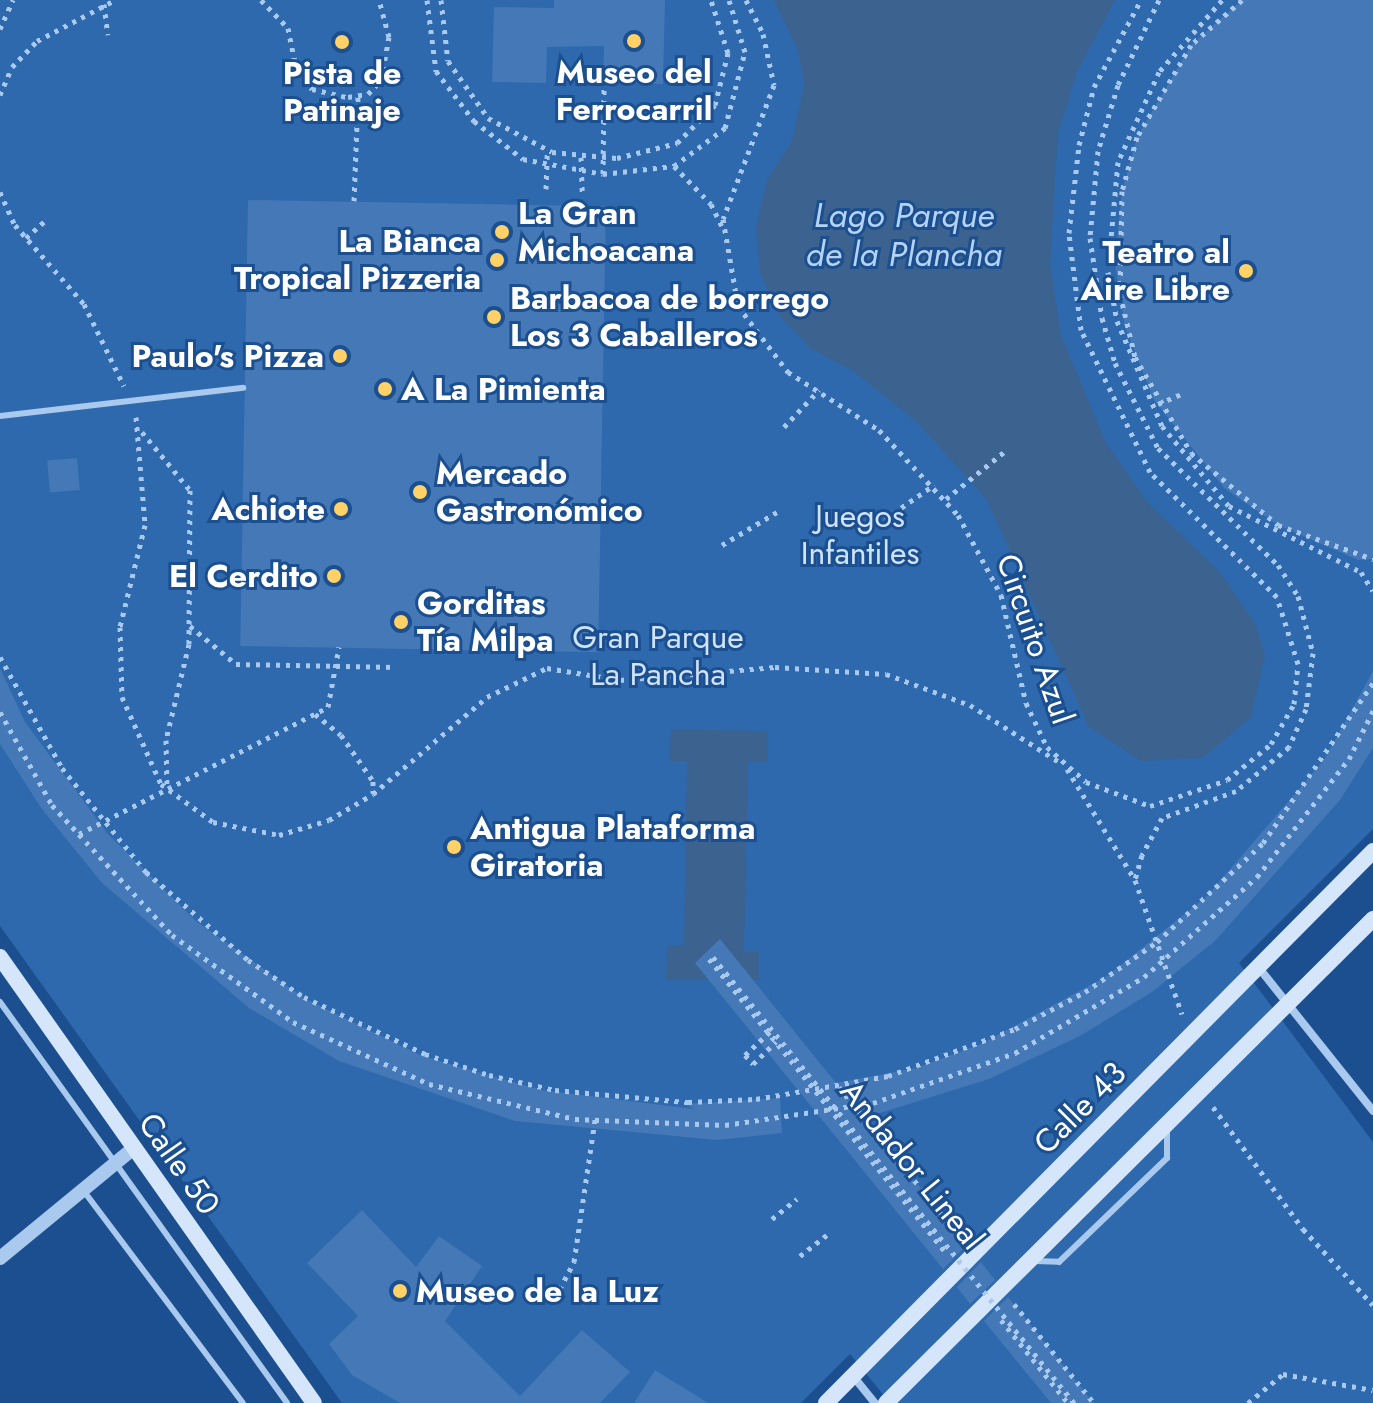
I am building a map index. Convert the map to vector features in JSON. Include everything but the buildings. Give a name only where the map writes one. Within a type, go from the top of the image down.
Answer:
[{"type":"main road","name":"Calle 43","points":[[826,1403],[1373,851]]},
{"type":"main road","points":[[886,1403],[1289,1006],[1373,919]]},
{"type":"main road","name":"Calle 50","points":[[0,957],[314,1403]]},
{"type":"street","points":[[1259,968],[1373,1111]]},
{"type":"street","points":[[0,1258],[134,1148]]},
{"type":"street","points":[[853,1375],[875,1403]]},
{"type":"lane","points":[[0,416],[243,388]]},
{"type":"lane","points":[[0,1002],[287,1403]]},
{"type":"lane","points":[[83,1190],[243,1403]]},
{"type":"path","points":[[0,29],[13,0]]},
{"type":"path","points":[[0,95],[12,67],[37,41],[115,0]]},
{"type":"path","points":[[261,0],[288,28],[290,57],[312,89],[358,95],[381,80],[388,57],[379,0]]},
{"type":"path","points":[[427,0],[428,44],[449,96],[493,139],[547,164],[603,174],[674,166],[725,128],[740,93],[745,52],[729,0]]},
{"type":"path","points":[[441,0],[440,30],[462,86],[488,118],[547,151],[603,158],[677,143],[715,105],[728,53],[711,0]]},
{"type":"path","name":"Circuito Azul","points":[[746,0],[763,34],[774,85],[731,185],[723,230],[730,277],[751,330],[788,372],[879,430],[946,499],[991,570],[1015,634],[1026,703],[1065,767],[1111,796],[1170,803],[1227,780],[1271,744],[1294,704],[1298,664],[1277,597],[1150,472],[1081,330],[1069,233],[1079,145],[1094,87],[1141,0]]},
{"type":"path","points":[[1159,0],[1118,85],[1098,151],[1090,238],[1102,318],[1129,396],[1158,448],[1278,565],[1298,596],[1313,653],[1306,709],[1269,769],[1209,805],[1162,818]]},
{"type":"path","points":[[1222,0],[1159,72],[1118,162],[1108,272],[1117,321],[1138,383],[1200,475],[1229,506],[1361,572],[1373,591]]},
{"type":"path","points":[[1242,0],[1191,45],[1137,137],[1122,191],[1120,294],[1135,357],[1158,404],[1191,453],[1232,494],[1278,525],[1373,559]]},
{"type":"path","points":[[104,4],[108,35]]},
{"type":"path","points":[[603,174],[604,87]]},
{"type":"path","points":[[354,201],[358,95]]},
{"type":"path","points":[[546,189],[547,151]]},
{"type":"path","points":[[581,157],[582,192]]},
{"type":"path","points":[[674,166],[711,204],[723,230]]},
{"type":"path","points":[[0,192],[26,238],[84,304],[141,431],[145,525],[117,665],[138,745],[167,789],[213,822],[279,835],[329,820],[373,794],[487,697],[547,668],[620,680],[775,667],[886,674],[970,705],[1065,767],[1135,880],[1183,1014]]},
{"type":"path","points":[[26,238],[46,220]]},
{"type":"path","points":[[784,427],[819,390]]},
{"type":"path","points":[[1158,404],[1184,393]]},
{"type":"path","points":[[141,431],[190,490],[189,626],[166,740],[167,789]]},
{"type":"path","points":[[946,499],[1004,452]]},
{"type":"path","points":[[885,519],[934,485]]},
{"type":"path","points":[[722,545],[777,512]]},
{"type":"path","points":[[189,626],[236,664],[395,667]]},
{"type":"path","points":[[79,834],[328,707],[339,647]]},
{"type":"path","points":[[0,657],[47,745],[102,822],[146,872],[248,960],[304,997],[425,1054],[555,1090],[622,1099],[717,1101],[839,1087],[1015,1029],[1157,942],[1263,843],[1312,782],[1373,683]]},
{"type":"path","points":[[0,712],[52,805],[172,935],[293,1022],[429,1084],[595,1120],[725,1125],[854,1106],[1015,1053],[1164,960],[1257,877],[1349,759],[1373,711]]},
{"type":"path","points":[[315,714],[341,735],[373,781],[373,794]]},
{"type":"path","points":[[1135,880],[1170,803]]},
{"type":"path","name":"Andador Lineal","points":[[776,1042],[711,958],[1071,1403]]},
{"type":"path","points":[[772,1030],[745,1055],[753,1064],[776,1042],[945,1251]]},
{"type":"path","points":[[839,1087],[959,1237]]},
{"type":"path","points":[[1213,1107],[1303,1229],[1373,1305]]},
{"type":"path","points":[[555,1298],[574,1262],[595,1120]]},
{"type":"path","points":[[772,1219],[797,1199]]},
{"type":"path","points":[[800,1256],[827,1235]]},
{"type":"path","points":[[1014,1304],[1094,1403]]},
{"type":"path","points":[[1000,1318],[1071,1403]]},
{"type":"path","points":[[1248,1403],[1283,1374],[1373,1390]]},
{"type":"green space","name":"Gran Parque La Pancha","points":[[0,0],[1373,0],[1373,829],[1239,963],[1373,1142],[1373,1403],[890,1403],[850,1354],[801,1403],[342,1403],[0,926]]},
{"type":"water","name":"Lago Parque de la Plancha","points":[[774,0],[1115,0],[1077,72],[1058,133],[1050,263],[1061,335],[1106,443],[1148,503],[1219,571],[1255,623],[1265,655],[1251,717],[1203,758],[1141,761],[1089,727],[987,500],[916,421],[852,370],[811,349],[779,315],[760,273],[756,226],[767,180],[792,141],[804,84],[798,50]]},
{"type":"water","points":[[671,729],[768,731],[768,762],[748,762],[744,952],[759,952],[759,980],[666,979],[667,946],[684,945],[687,761],[670,761]]},
{"type":"place","name":"Museo del Ferrocarril","points":[[634,41]]},
{"type":"place","name":"Pista de Patinaje","points":[[342,42]]},
{"type":"place","name":"La Gran Michoacana","points":[[502,232]]},
{"type":"place","name":"La Bianca Tropical Pizzeria","points":[[497,260]]},
{"type":"place","name":"Teatro al Aire Libre","points":[[1246,271]]},
{"type":"place","name":"Barbacoa de borrego Los 3 Caballeros","points":[[494,317]]},
{"type":"place","name":"Paulo's Pizza","points":[[340,356]]},
{"type":"place","name":"A La Pimienta","points":[[385,389]]},
{"type":"place","name":"Mercado Gastronómico","points":[[420,492]]},
{"type":"place","name":"Achiote","points":[[341,509]]},
{"type":"place","name":"El Cerdito","points":[[334,576]]},
{"type":"place","name":"Gorditas Tía Milpa","points":[[401,622]]},
{"type":"place","name":"Antigua Plataforma Giratoria","points":[[454,847]]},
{"type":"place","name":"Museo de la Luz","points":[[400,1291]]},
{"type":"park label","name":"Juegos Infantiles","points":[[860,536]]}]
